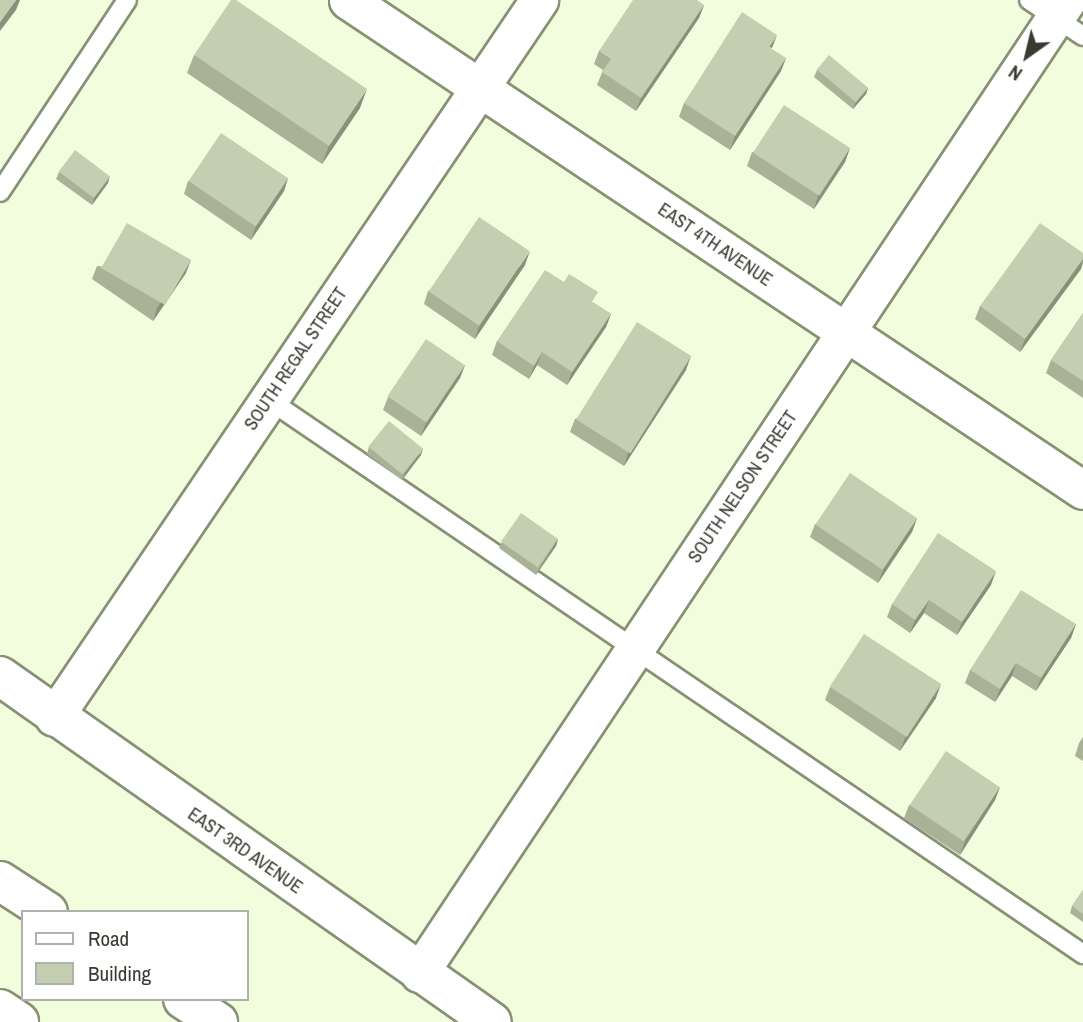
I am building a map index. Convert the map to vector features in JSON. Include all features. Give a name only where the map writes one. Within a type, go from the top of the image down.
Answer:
[{"type":"main road","name":"EAST 3RD AVENUE","points":[[0,676],[54,717],[492,1022]]},
{"type":"main road","points":[[0,881],[45,910]]},
{"type":"main road","points":[[186,1001],[218,1022]]},
{"type":"main road","points":[[0,1009],[19,1022]]},
{"type":"street","name":"EAST 4TH AVENUE","points":[[348,0],[1083,490]]},
{"type":"street","name":"SOUTH REGAL STREET","points":[[54,717],[539,0]]},
{"type":"street","name":"SOUTH NELSON STREET","points":[[419,973],[1059,13]]},
{"type":"lane","points":[[0,192],[127,0]]},
{"type":"lane","points":[[269,400],[1083,954]]},
{"type":"building","points":[[0,0],[16,0],[0,22]]},
{"type":"building","points":[[231,0],[236,0],[367,89],[329,146],[194,55]]},
{"type":"building","points":[[633,0],[697,0],[704,5],[641,98],[602,72],[611,59],[599,51]]},
{"type":"building","points":[[742,12],[777,35],[769,47],[786,58],[735,136],[684,103]]},
{"type":"building","points":[[829,55],[868,88],[856,102],[817,70]]},
{"type":"building","points":[[784,105],[850,148],[819,196],[753,153]]},
{"type":"building","points":[[221,133],[288,178],[256,226],[189,181]]},
{"type":"building","points":[[75,150],[110,176],[94,198],[59,172]]},
{"type":"building","points":[[479,217],[530,251],[479,326],[429,292]]},
{"type":"building","points":[[127,223],[191,260],[165,305],[101,268]]},
{"type":"building","points":[[1040,223],[1083,253],[1083,259],[1025,339],[980,306]]},
{"type":"building","points":[[545,270],[564,282],[569,274],[598,292],[592,302],[611,314],[572,372],[542,352],[534,366],[497,341]]},
{"type":"building","points":[[1083,313],[1083,381],[1051,360]]},
{"type":"building","points":[[637,322],[691,356],[630,453],[576,420]]},
{"type":"building","points":[[426,339],[465,365],[426,422],[387,396]]},
{"type":"building","points":[[389,421],[423,449],[402,474],[368,447]]},
{"type":"building","points":[[850,473],[917,518],[882,570],[815,524]]},
{"type":"building","points":[[521,513],[558,539],[538,567],[501,542]]},
{"type":"building","points":[[938,533],[996,571],[962,622],[929,600],[915,620],[892,604]]},
{"type":"building","points":[[1021,590],[1076,624],[1041,678],[1016,663],[1000,689],[970,670]]},
{"type":"building","points":[[864,634],[941,684],[907,737],[830,687]]},
{"type":"building","points":[[946,751],[1000,787],[964,841],[910,805]]},
{"type":"building","points":[[1083,890],[1083,914],[1072,906]]}]
